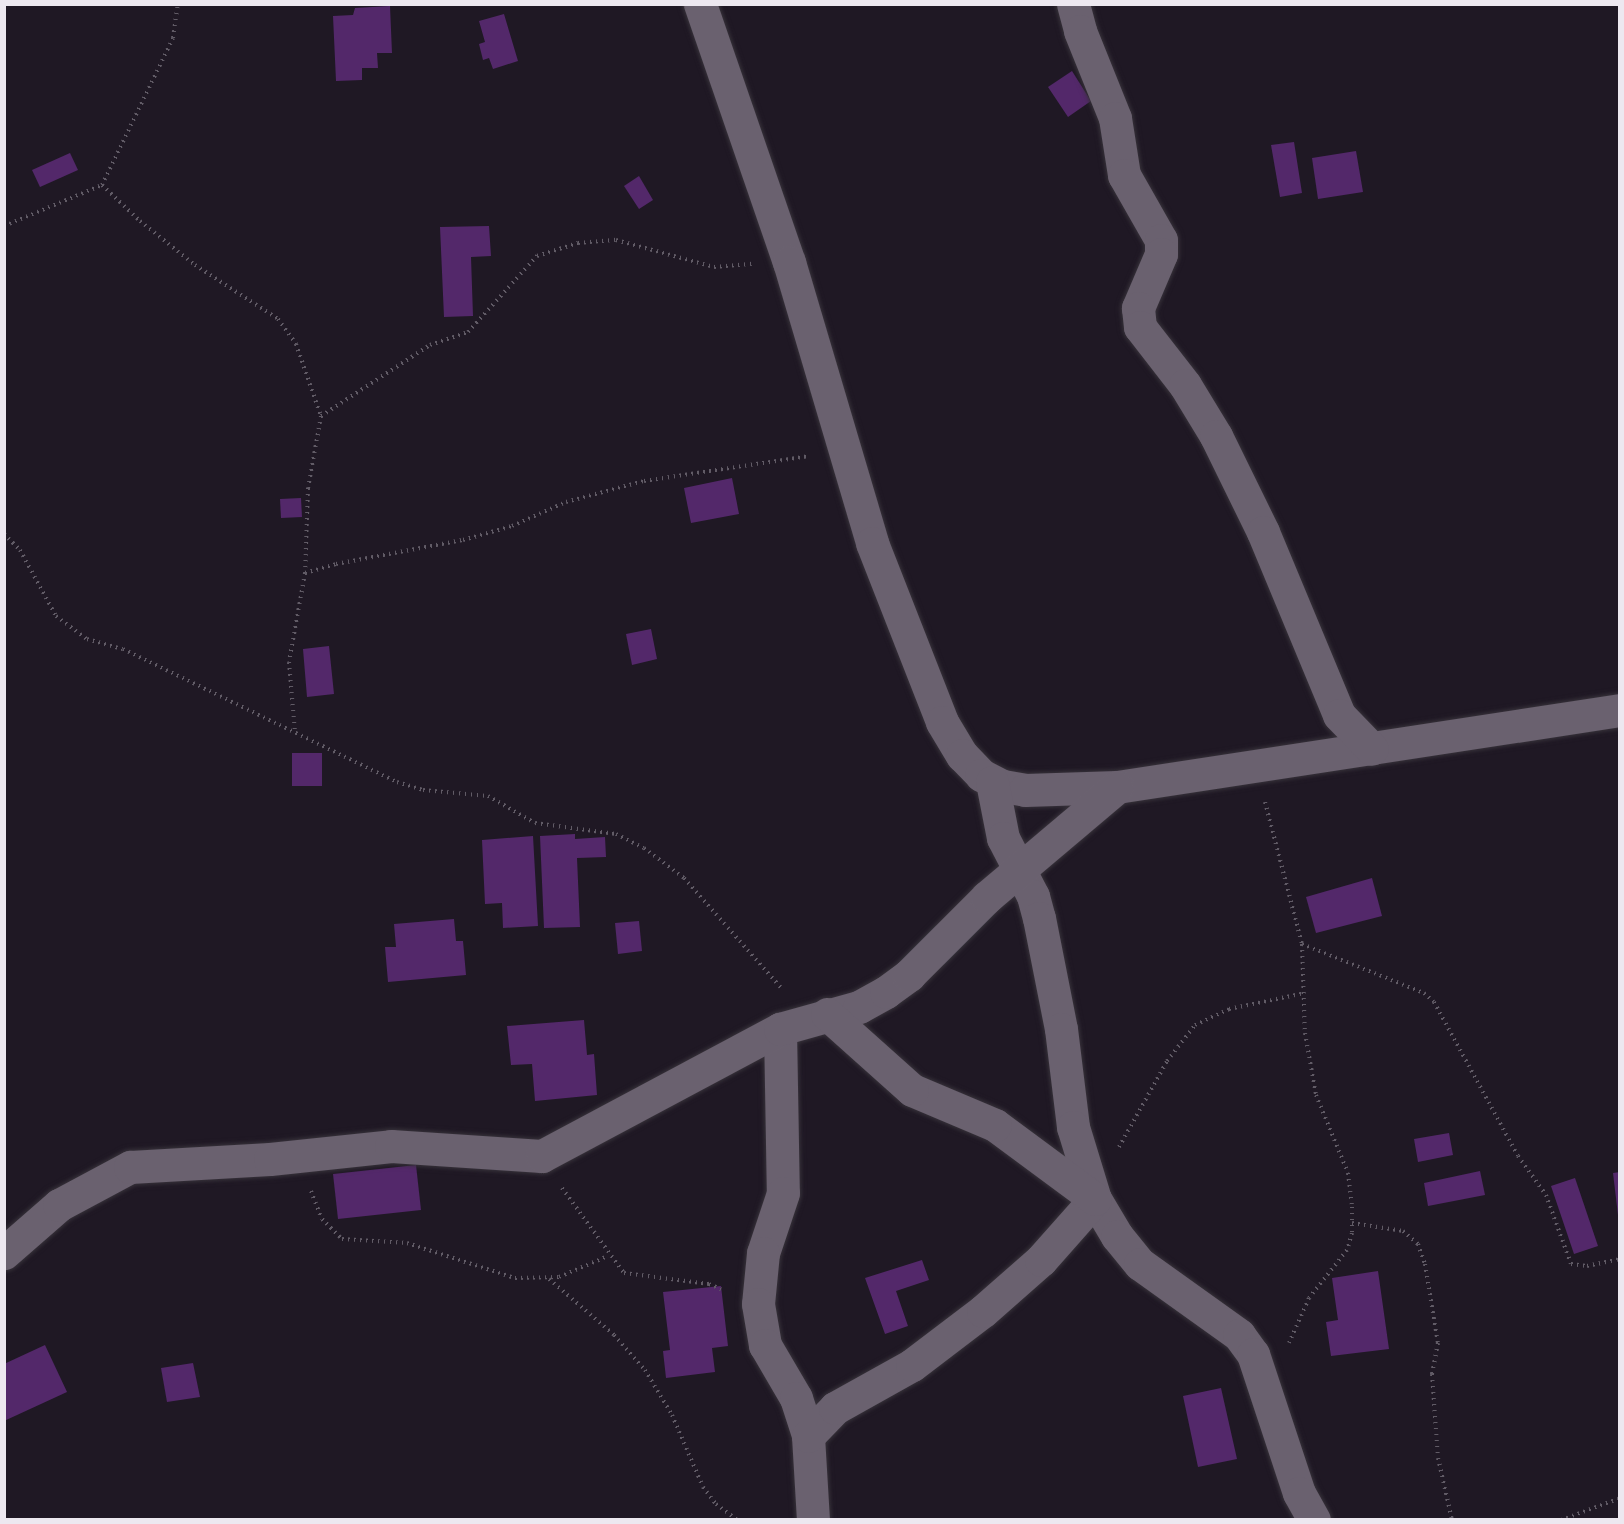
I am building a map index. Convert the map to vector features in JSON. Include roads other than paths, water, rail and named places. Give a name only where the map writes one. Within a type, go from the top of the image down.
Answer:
[{"type":"street","points":[[700,4],[789,262],[872,543],[942,722],[962,755],[992,782],[1025,790],[1117,787],[1253,764],[1620,710]]},
{"type":"street","points":[[1073,4],[1080,31],[1115,118],[1124,175],[1161,240],[1161,254],[1138,308],[1140,327],[1185,385],[1216,436],[1263,532],[1338,715],[1372,748]]},
{"type":"street","points":[[992,782],[1003,838],[1039,918],[1061,1029],[1073,1127],[1095,1198],[1117,1236],[1140,1264],[1239,1335],[1253,1354],[1299,1493],[1314,1520]]},
{"type":"street","points":[[4,1253],[59,1205],[119,1170],[147,1164],[300,1156],[391,1146],[542,1155],[780,1029],[827,1014],[859,1007],[886,992],[1117,787]]},
{"type":"street","points":[[827,1014],[912,1090],[995,1125],[1095,1198]]},
{"type":"street","points":[[780,1029],[783,1193],[763,1253],[758,1304],[765,1345],[796,1398],[808,1436],[813,1520]]},
{"type":"street","points":[[808,1436],[835,1408],[912,1365],[983,1311],[1041,1260],[1095,1198]]}]
